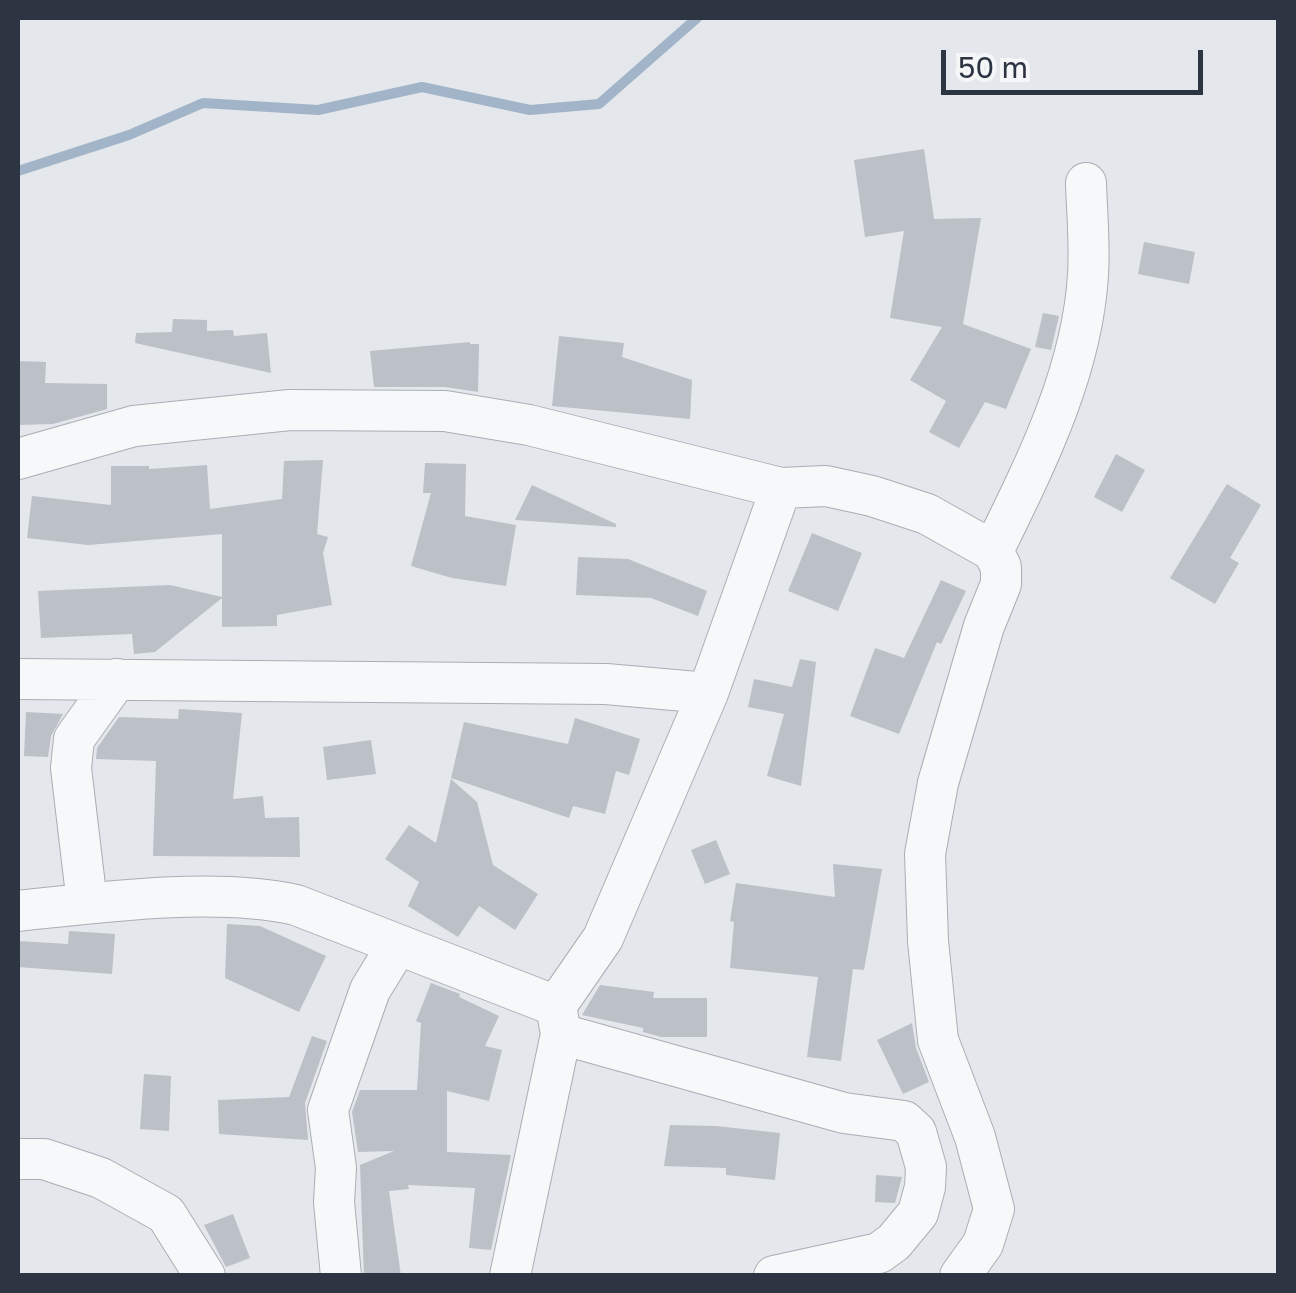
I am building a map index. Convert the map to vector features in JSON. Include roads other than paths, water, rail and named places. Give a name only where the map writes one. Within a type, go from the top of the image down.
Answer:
[{"type":"street","points":[[993,550],[1037,462],[1072,364],[1088,277],[1086,183]]},
{"type":"street","points":[[18,459],[134,426],[290,410],[445,411],[529,425],[781,488],[826,486],[872,496],[927,514],[993,550],[1002,567],[1001,584],[984,626],[938,783],[926,854],[928,941],[938,1040],[974,1137],[994,1209],[983,1244],[960,1276]]},
{"type":"street","points":[[510,1276],[558,1020],[604,938],[708,693],[781,488]]},
{"type":"street","points":[[18,679],[606,684],[708,693]]},
{"type":"street","points":[[87,904],[71,768],[74,739],[117,679]]},
{"type":"street","points":[[18,911],[254,896],[296,904],[558,1020],[844,1113],[904,1121],[916,1132],[926,1167],[925,1187],[918,1213],[894,1242],[879,1254],[774,1276]]},
{"type":"street","points":[[341,1276],[334,1202],[336,1168],[328,1110],[370,990],[397,946]]},
{"type":"street","points":[[18,1159],[44,1159],[101,1178],[166,1214],[205,1276]]},
{"type":"waterway","points":[[18,171],[129,135],[203,103],[318,110],[422,87],[530,110],[599,104],[697,18]]}]
